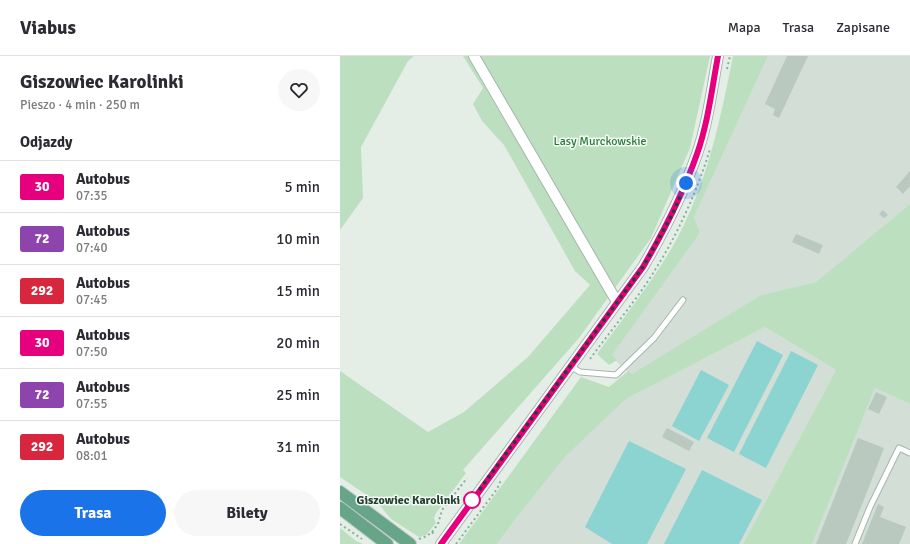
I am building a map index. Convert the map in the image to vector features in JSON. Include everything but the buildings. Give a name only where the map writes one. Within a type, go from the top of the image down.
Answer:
[{"type":"main road","points":[[340,492],[413,541]]},
{"type":"main road","points":[[340,508],[387,544]]},
{"type":"street","points":[[474,56],[617,302]]},
{"type":"street","points":[[442,543],[643,267],[658,241],[686,183],[698,153],[718,56]]},
{"type":"lane","points":[[570,366],[580,372],[616,375],[654,338],[683,300]]},
{"type":"lane","points":[[855,544],[870,506],[899,448],[910,453]]},
{"type":"path","points":[[413,541],[424,538],[432,532],[438,524],[442,510],[467,478]]},
{"type":"path","points":[[432,532],[442,543]]},
{"type":"shaded area","points":[[768,56],[910,56],[910,204],[816,282],[761,295],[631,375],[611,356],[700,233],[694,217]]},
{"type":"shaded area","points":[[765,327],[836,370],[743,544],[497,544],[566,456],[626,399]]},
{"type":"shaded area","points":[[875,388],[910,404],[910,544],[812,544]]},
{"type":"green space","points":[[340,56],[414,56],[408,61],[361,147],[363,198],[340,230]]},
{"type":"green space","name":"Lasy Murckowskie","points":[[463,56],[710,56],[690,148],[651,238],[579,338],[463,470],[466,473],[436,513],[434,518],[436,523],[426,535],[419,537],[391,519],[377,502],[340,477],[340,371],[428,432],[464,412],[528,357],[590,285],[575,271],[504,145],[482,121],[473,104],[483,88]]},
{"type":"green space","points":[[733,56],[768,56],[694,217],[700,233],[612,355],[617,360],[609,365],[597,354],[647,286],[674,244],[695,199],[711,152]]},
{"type":"green space","points":[[910,204],[910,404],[875,388],[812,544],[743,544],[836,370],[765,327],[626,399],[566,456],[497,544],[459,544],[581,377],[609,387],[628,371],[632,374],[761,295],[816,282]]},
{"type":"green space","points":[[340,528],[356,541],[363,544],[340,544]]},
{"type":"water","points":[[757,341],[783,355],[734,452],[707,438]]},
{"type":"water","points":[[791,351],[818,365],[766,468],[739,454]]},
{"type":"water","points":[[701,370],[729,385],[699,441],[672,426]]},
{"type":"water","points":[[629,441],[686,469],[647,544],[612,544],[585,527]]},
{"type":"water","points":[[702,470],[762,500],[739,544],[664,544]]},
{"type":"bus line","name":"30","points":[[441,544],[468,504],[643,267],[658,241],[673,213],[698,153],[718,56]]},
{"type":"place","name":"Giszowiec Karolinki","points":[[472,500]]},
{"type":"route","points":[[472,500],[643,267],[673,213],[686,183]]}]
